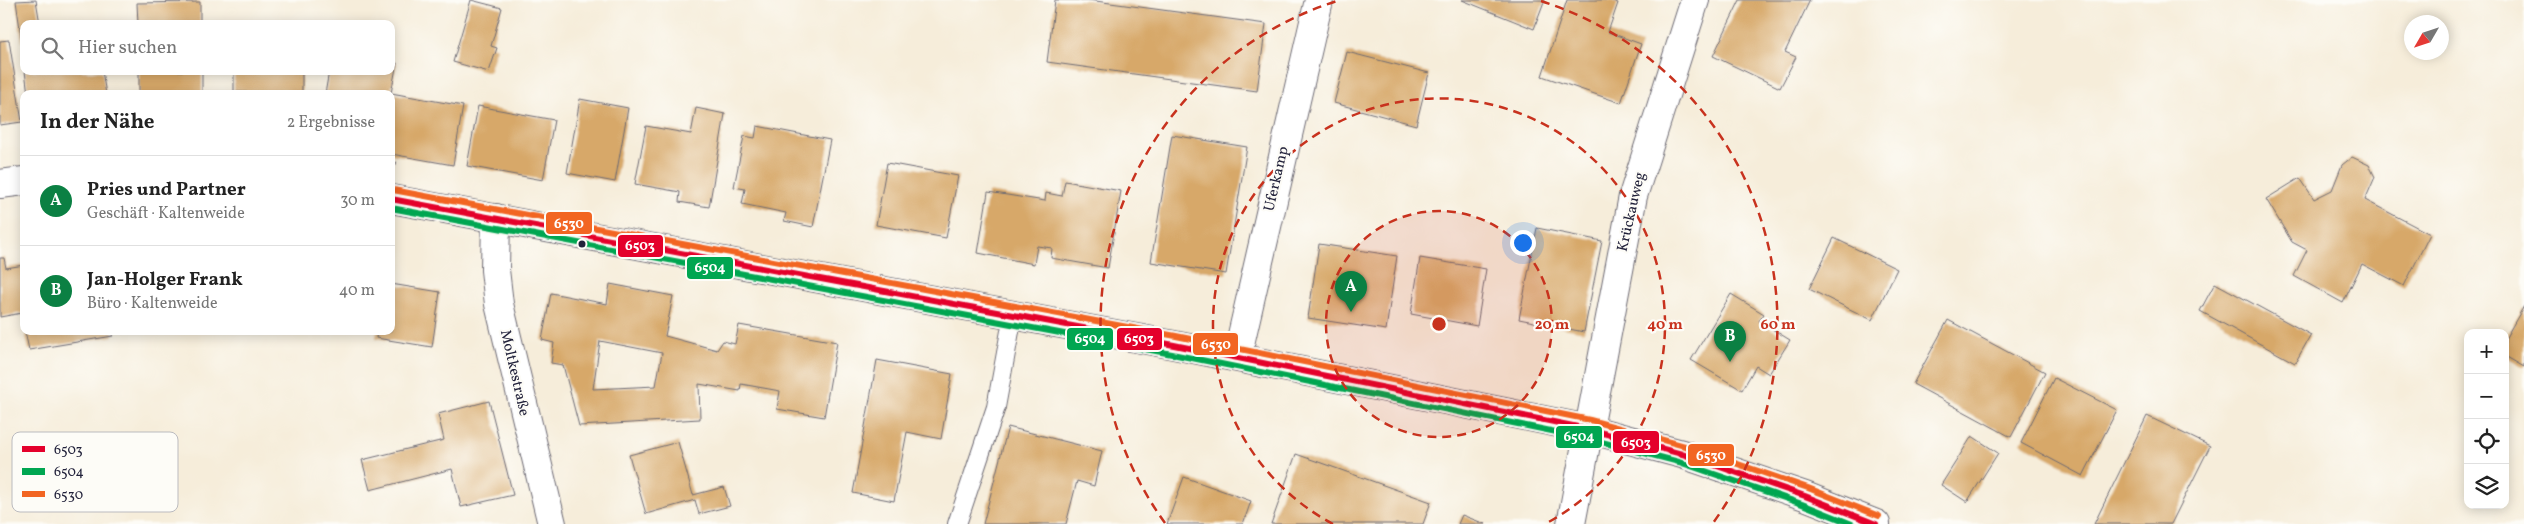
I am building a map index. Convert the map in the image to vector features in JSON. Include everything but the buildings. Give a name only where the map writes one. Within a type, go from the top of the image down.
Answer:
[{"type":"main road","name":"Uferkamp","points":[[1237,358],[1319,0]]},
{"type":"main road","name":"Krückauweg","points":[[1572,524],[1584,462],[1588,429],[1633,196],[1695,0]]},
{"type":"main road","points":[[0,184],[20,182]]},
{"type":"main road","points":[[395,200],[1237,358],[1588,429],[1682,454],[1805,496],[1876,524]]},
{"type":"main road","name":"Moltkestraße","points":[[496,218],[495,270],[498,304],[552,524]]},
{"type":"lane","points":[[957,524],[996,407],[1013,315]]},
{"type":"transit line","name":"6530","points":[[395,190],[1176,336],[1590,420],[1685,446],[1808,488],[1879,516]]},
{"type":"transit line","name":"6503","points":[[395,200],[1174,345],[1588,429],[1682,454],[1805,496],[1876,524]]},
{"type":"transit line","name":"6504","points":[[395,209],[1172,354],[1586,438],[1679,462],[1802,504],[1852,524]]},
{"type":"place","name":"Pries und Partner","points":[[1351,312]]},
{"type":"place","name":"Jan-Holger Frank","points":[[1730,362]]}]
